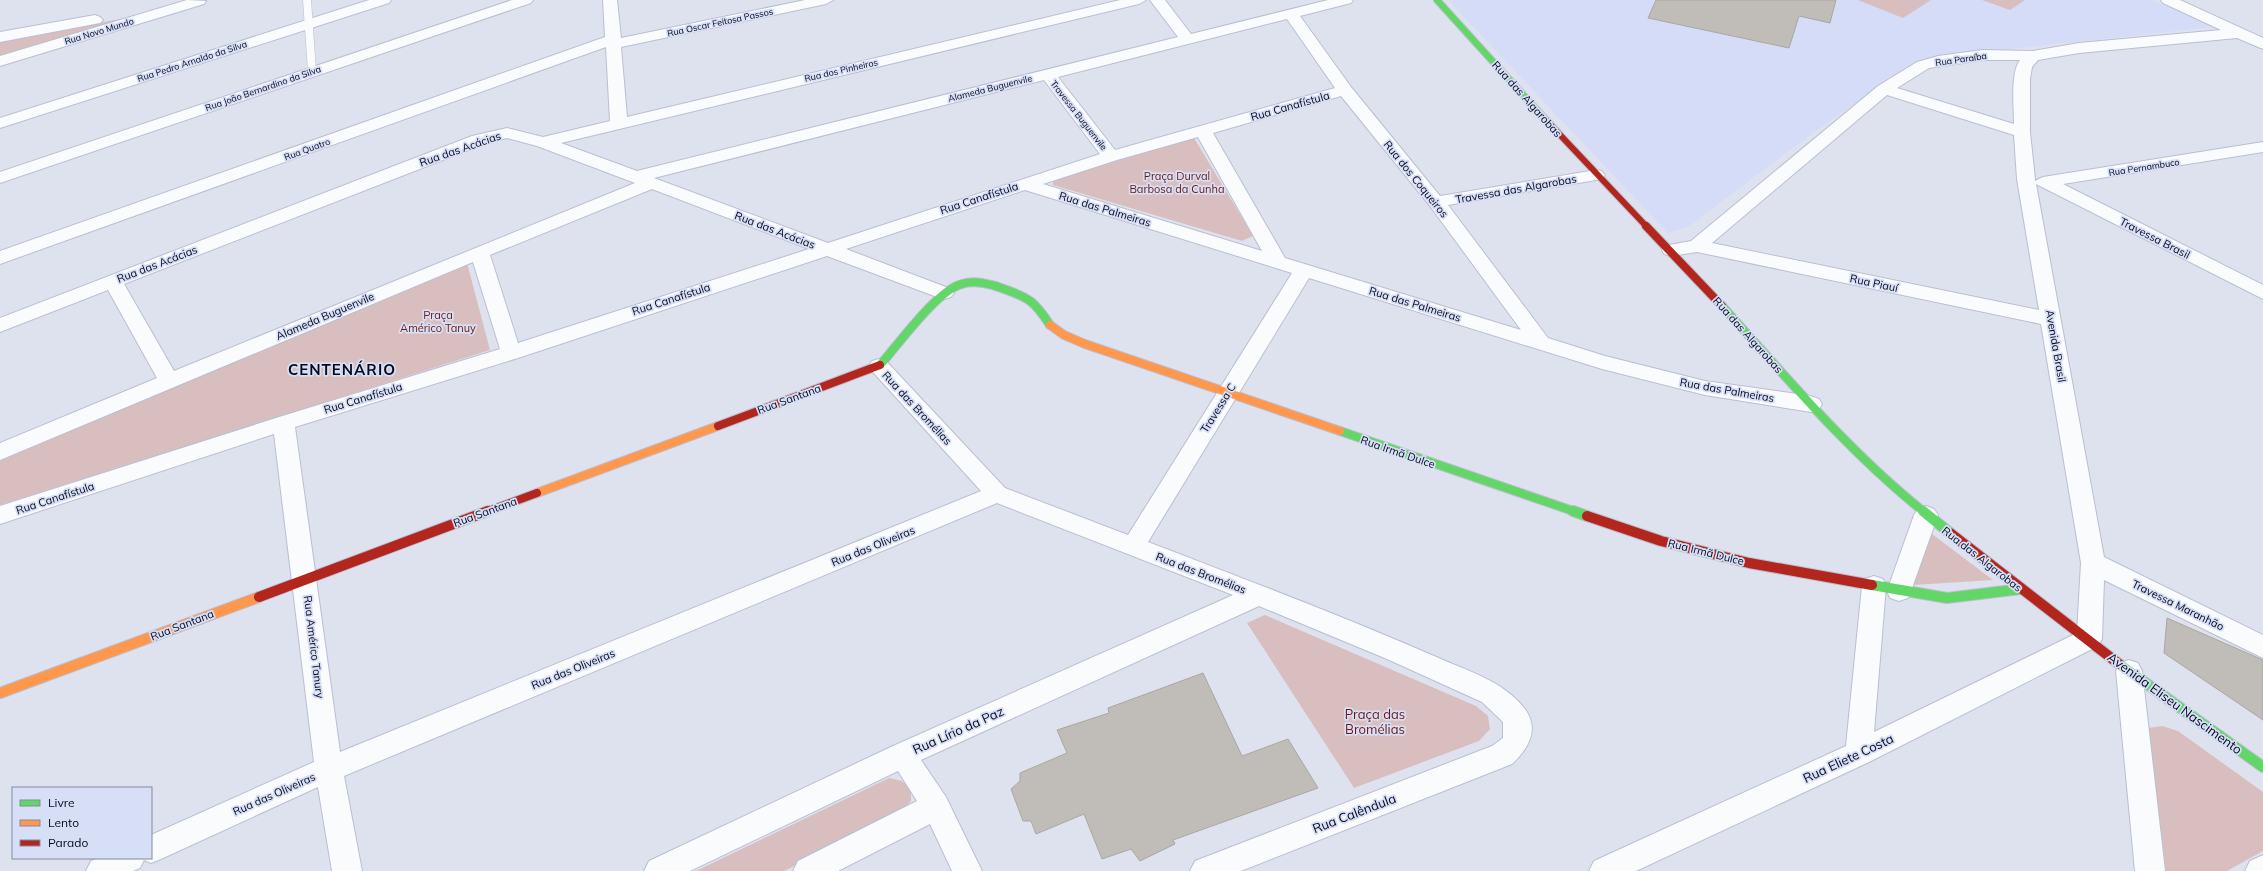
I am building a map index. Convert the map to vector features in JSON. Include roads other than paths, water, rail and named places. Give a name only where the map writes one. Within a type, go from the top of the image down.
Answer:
[{"type":"street","name":"Rua Pedro Arnaldo da Silva","points":[[0,123],[384,0]]},
{"type":"street","name":"Rua João Bernardino da Silva","points":[[0,178],[312,71],[526,0]]},
{"type":"street","points":[[610,0],[620,123]]},
{"type":"street","name":"Rua Oscar Feitosa Passos","points":[[614,42],[826,0]]},
{"type":"street","name":"Rua dos Pinheiros","points":[[543,142],[1122,2],[1139,0]]},
{"type":"street","points":[[1157,0],[1188,40]]},
{"type":"street","name":"Alameda Buguenvile","points":[[0,452],[480,252],[643,180],[1047,74],[1346,0]]},
{"type":"street","name":"Rua das Algarobas","points":[[1437,0],[1596,175],[1671,250],[1811,404],[1856,451],[1926,516],[2089,639]]},
{"type":"street","points":[[2168,0],[2263,44]]},
{"type":"street","points":[[0,37],[201,1]]},
{"type":"street","name":"Rua Novo Mundo","points":[[0,61],[201,1]]},
{"type":"street","name":"Rua dos Coqueiros","points":[[1291,14],[1345,90],[1436,202],[1541,343]]},
{"type":"street","name":"Rua Paraíba","points":[[1697,246],[1884,89],[1923,65],[1938,61],[1983,54],[2032,56],[2079,48],[2239,33]]},
{"type":"street","name":"Rua Quatro","points":[[0,258],[614,42]]},
{"type":"street","name":"Avenida Brasil","points":[[2032,56],[2024,66],[2022,79],[2022,132],[2026,179],[2093,563],[2089,639]]},
{"type":"street","name":"Travessa Buguenvile","points":[[1047,74],[1111,156]]},
{"type":"street","points":[[1884,89],[2022,132]]},
{"type":"street","name":"Rua Canafístula","points":[[0,515],[284,423],[511,352],[1111,156],[1345,90]]},
{"type":"street","points":[[1203,130],[1277,262]]},
{"type":"street","name":"Rua das Acácias","points":[[0,324],[488,137],[507,133],[543,142],[823,249],[944,293]]},
{"type":"street","name":"Rua Pernambuco","points":[[2026,179],[2047,183],[2263,147]]},
{"type":"street","name":"Travessa das Algarobas","points":[[1436,202],[1596,175]]},
{"type":"street","name":"Travessa Brasil","points":[[2047,183],[2263,293]]},
{"type":"street","name":"Rua das Palmeiras","points":[[1024,184],[1602,362],[1705,388],[1811,404]]},
{"type":"street","points":[[1671,250],[1697,246]]},
{"type":"street","name":"Rua Piauí","points":[[1697,246],[2051,319]]},
{"type":"street","points":[[480,252],[511,352]]},
{"type":"street","name":"Travessa C","points":[[1133,547],[1304,270]]},
{"type":"street","points":[[113,281],[169,382]]},
{"type":"street","name":"Rua Irmã Dulce","points":[[944,293],[962,283],[979,283],[1001,287],[1038,305],[1052,327],[1065,336],[1227,394],[1661,541],[1709,554],[1874,586],[1947,598],[2021,589]]},
{"type":"street","points":[[879,366],[899,341],[944,293]]},
{"type":"street","name":"Rua das Bromélias","points":[[879,366],[997,494],[1259,595],[1396,651],[1491,694],[1507,706],[1516,718],[1518,730],[1515,744],[1502,754]]},
{"type":"street","name":"Rua Santana","points":[[0,693],[305,578],[879,366]]},
{"type":"street","name":"Rua Américo Tanury","points":[[284,423],[330,769],[347,871]]},
{"type":"street","name":"Rua das Oliveiras","points":[[152,849],[330,769],[997,494]]},
{"type":"street","points":[[1900,590],[1926,516]]},
{"type":"street","name":"Travessa Maranhão","points":[[2093,563],[2263,646]]},
{"type":"street","points":[[1859,753],[1874,586]]},
{"type":"street","name":"Rua Lírio da Paz","points":[[659,871],[903,755],[1259,595]]},
{"type":"street","name":"Avenida Eliseu Nascimento","points":[[2089,639],[2129,671],[2263,767]]},
{"type":"street","name":"Rua Eliete Costa","points":[[1604,871],[1859,753],[2089,639]]},
{"type":"street","points":[[2129,671],[2150,871]]},
{"type":"street","name":"Rua Calêndula","points":[[1205,871],[1502,754]]},
{"type":"street","points":[[903,755],[936,806],[967,871]]},
{"type":"street","points":[[808,871],[936,806]]},
{"type":"street","points":[[101,871],[128,859]]},
{"type":"lane","points":[[308,0],[312,71]]},
{"type":"district","name":"CENTENÁRIO","points":[[342,369]]},
{"type":"park label","name":"Praça Durval Barbosa da Cunha","points":[[1177,182]]},
{"type":"park label","name":"Praça Américo Tanuy","points":[[438,321]]},
{"type":"park label","name":"Praça das Bromélias","points":[[1375,722]]}]
